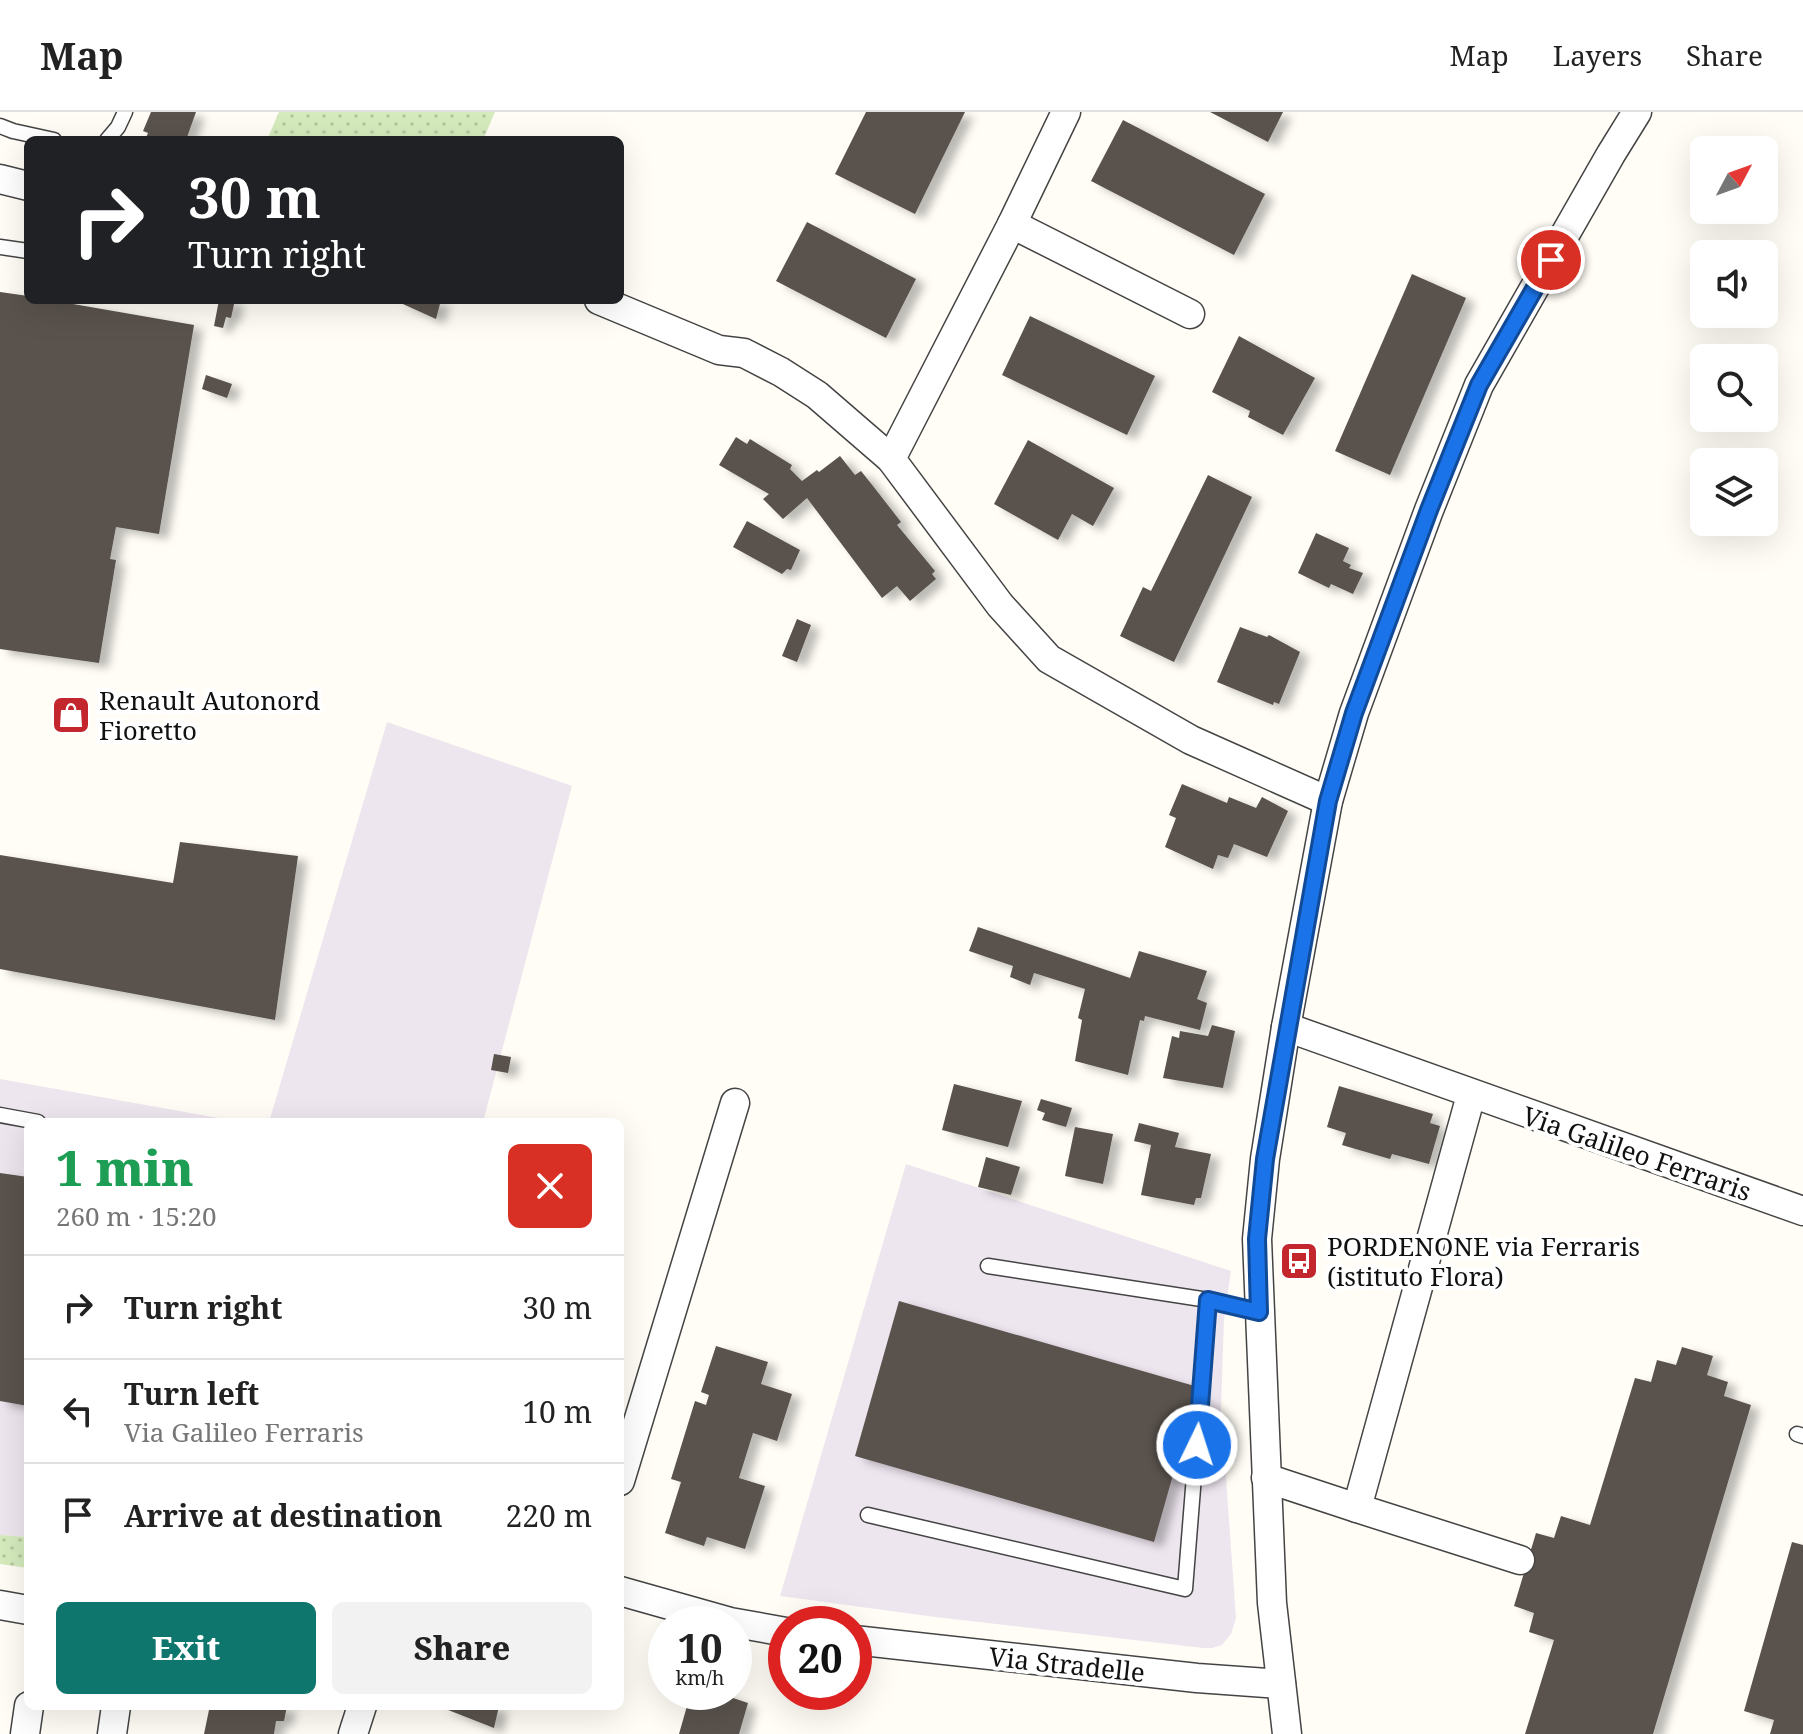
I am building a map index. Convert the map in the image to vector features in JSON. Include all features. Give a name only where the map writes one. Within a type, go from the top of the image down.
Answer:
[{"type":"street","points":[[891,459],[1066,112]]},
{"type":"street","points":[[1287,1734],[1272,1603],[1258,1225],[1286,1027],[1328,801],[1354,713],[1479,385],[1637,112]]},
{"type":"street","points":[[0,179],[24,185]]},
{"type":"street","points":[[1012,224],[1190,314]]},
{"type":"street","points":[[609,304],[719,350],[744,353],[817,395],[891,459],[1000,605],[1049,659],[1191,740],[1328,801]]},
{"type":"street","name":"Via Galileo Ferraris","points":[[1286,1027],[1803,1211]]},
{"type":"street","points":[[1357,1508],[1471,1095]]},
{"type":"street","points":[[624,1468],[735,1103]]},
{"type":"street","points":[[1266,1478],[1520,1560]]},
{"type":"street","points":[[624,1592],[730,1622],[768,1629]]},
{"type":"street","points":[[0,1605],[24,1609]]},
{"type":"street","name":"Via Stradelle","points":[[872,1642],[1181,1677],[1281,1684]]},
{"type":"street","points":[[25,1734],[28,1710]]},
{"type":"street","points":[[112,1734],[115,1710]]},
{"type":"street","points":[[353,1734],[361,1710]]},
{"type":"lane","points":[[110,136],[125,112]]},
{"type":"lane","points":[[0,126],[36,136]]},
{"type":"lane","points":[[0,247],[24,250]]},
{"type":"lane","points":[[0,1115],[24,1119]]},
{"type":"lane","points":[[988,1266],[1208,1300],[1259,1312]]},
{"type":"lane","points":[[868,1515],[1185,1589],[1208,1300]]},
{"type":"shaded area","points":[[387,722],[572,786],[484,1118],[270,1118]]},
{"type":"shaded area","points":[[0,1079],[219,1118],[24,1118],[24,1537],[0,1535]]},
{"type":"shaded area","points":[[906,1164],[1231,1271],[1224,1320],[1221,1408],[1236,1618],[1231,1634],[1222,1645],[1203,1648],[780,1596]]},
{"type":"green space","points":[[279,112],[495,112],[485,136],[269,136]]},
{"type":"green space","points":[[0,1535],[24,1537],[24,1567],[0,1564]]},
{"type":"building","points":[[151,112],[196,112],[187,136],[147,136],[148,133],[143,131]]},
{"type":"building","points":[[866,112],[965,112],[915,214],[835,174]]},
{"type":"building","points":[[1210,112],[1283,112],[1268,142]]},
{"type":"building","points":[[1123,120],[1265,194],[1234,255],[1091,181]]},
{"type":"building","points":[[807,222],[916,279],[886,338],[776,281]]},
{"type":"building","points":[[1412,274],[1466,298],[1390,475],[1335,451]]},
{"type":"building","points":[[0,292],[24,295],[24,304],[73,304],[194,325],[159,534],[116,527],[110,559],[116,560],[99,663],[0,649]]},
{"type":"building","points":[[218,304],[234,304],[231,318],[226,317],[223,328],[214,326]]},
{"type":"building","points":[[403,304],[440,304],[436,319]]},
{"type":"building","points":[[1030,316],[1155,376],[1127,435],[1002,375]]},
{"type":"building","points":[[1239,336],[1315,378],[1283,435],[1248,417],[1250,411],[1212,392]]},
{"type":"building","points":[[206,375],[232,384],[227,398],[202,389]]},
{"type":"building","points":[[736,437],[747,444],[750,439],[792,465],[790,469],[802,481],[840,456],[855,475],[861,471],[873,486],[901,522],[897,525],[935,571],[932,574],[936,579],[910,601],[897,586],[882,598],[807,498],[783,519],[763,499],[769,494],[719,465]]},
{"type":"building","points":[[1028,440],[1114,488],[1093,526],[1072,514],[1058,540],[994,504]]},
{"type":"building","points":[[1208,475],[1252,497],[1174,662],[1120,636],[1143,587],[1151,591]]},
{"type":"building","points":[[747,521],[800,550],[791,570],[787,569],[782,574],[733,547]]},
{"type":"building","points":[[1316,533],[1349,548],[1343,561],[1351,565],[1349,568],[1363,573],[1353,594],[1331,584],[1329,588],[1298,573]]},
{"type":"building","points":[[797,619],[811,625],[797,662],[782,656]]},
{"type":"building","points":[[1240,627],[1267,637],[1269,635],[1300,652],[1279,704],[1274,702],[1273,705],[1217,682]]},
{"type":"building","points":[[1182,784],[1227,803],[1229,797],[1256,808],[1262,797],[1288,811],[1267,857],[1234,844],[1228,858],[1218,855],[1213,869],[1165,847],[1176,818],[1169,815]]},
{"type":"building","points":[[180,842],[298,856],[275,1020],[0,969],[0,855],[173,883]]},
{"type":"building","points":[[978,927],[1130,978],[1139,951],[1207,971],[1197,999],[1207,1003],[1200,1030],[1145,1016],[1144,1021],[1140,1020],[1128,1075],[1075,1061],[1082,1020],[1078,1018],[1085,989],[1034,973],[1030,985],[1010,977],[1013,966],[969,951]]},
{"type":"building","points":[[1212,1025],[1235,1031],[1223,1088],[1163,1078],[1172,1036],[1179,1038],[1180,1031],[1208,1036]]},
{"type":"building","points":[[494,1054],[511,1057],[508,1073],[491,1070]]},
{"type":"building","points":[[954,1084],[1022,1101],[1008,1147],[942,1130]]},
{"type":"building","points":[[1339,1086],[1433,1114],[1430,1123],[1440,1126],[1429,1164],[1392,1154],[1390,1159],[1342,1145],[1346,1133],[1327,1127]]},
{"type":"building","points":[[1041,1099],[1072,1108],[1066,1127],[1042,1120],[1045,1113],[1037,1110]]},
{"type":"building","points":[[1139,1123],[1179,1133],[1175,1147],[1211,1154],[1201,1198],[1196,1198],[1194,1205],[1141,1195],[1151,1145],[1134,1141]]},
{"type":"building","points":[[1075,1127],[1113,1134],[1103,1184],[1065,1176]]},
{"type":"building","points":[[986,1157],[1020,1167],[1011,1195],[978,1187]]},
{"type":"building","points":[[0,1173],[24,1176],[24,1405],[0,1401]]},
{"type":"building","points":[[899,1301],[1198,1387],[1154,1542],[855,1456]]},
{"type":"building","points":[[716,1346],[768,1362],[761,1384],[792,1394],[777,1441],[753,1433],[739,1478],[765,1486],[745,1549],[707,1537],[704,1546],[665,1533],[681,1482],[671,1479],[695,1401],[706,1405],[709,1395],[701,1392]]},
{"type":"building","points":[[1682,1347],[1713,1356],[1707,1375],[1728,1382],[1724,1396],[1751,1405],[1653,1734],[1525,1734],[1554,1640],[1529,1632],[1534,1613],[1514,1606],[1536,1533],[1554,1538],[1561,1516],[1590,1525],[1635,1378],[1651,1382],[1657,1360],[1676,1365]]},
{"type":"building","points":[[1792,1542],[1803,1545],[1803,1734],[1770,1734],[1774,1720],[1744,1711]]},
{"type":"building","points":[[209,1710],[286,1710],[284,1721],[276,1721],[274,1734],[204,1734]]},
{"type":"building","points":[[448,1710],[498,1710],[494,1728]]},
{"type":"building","points":[[686,1710],[746,1710],[739,1734],[679,1734]]},
{"type":"place","name":"Renault Autonord Fioretto","points":[[71,715]]},
{"type":"place","name":"PORDENONE via Ferraris (istituto Flora)","points":[[1299,1261]]},
{"type":"route","points":[[1197,1445],[1208,1300],[1259,1312],[1257,1239],[1265,1159],[1328,801],[1354,713],[1479,385],[1551,260]]}]
